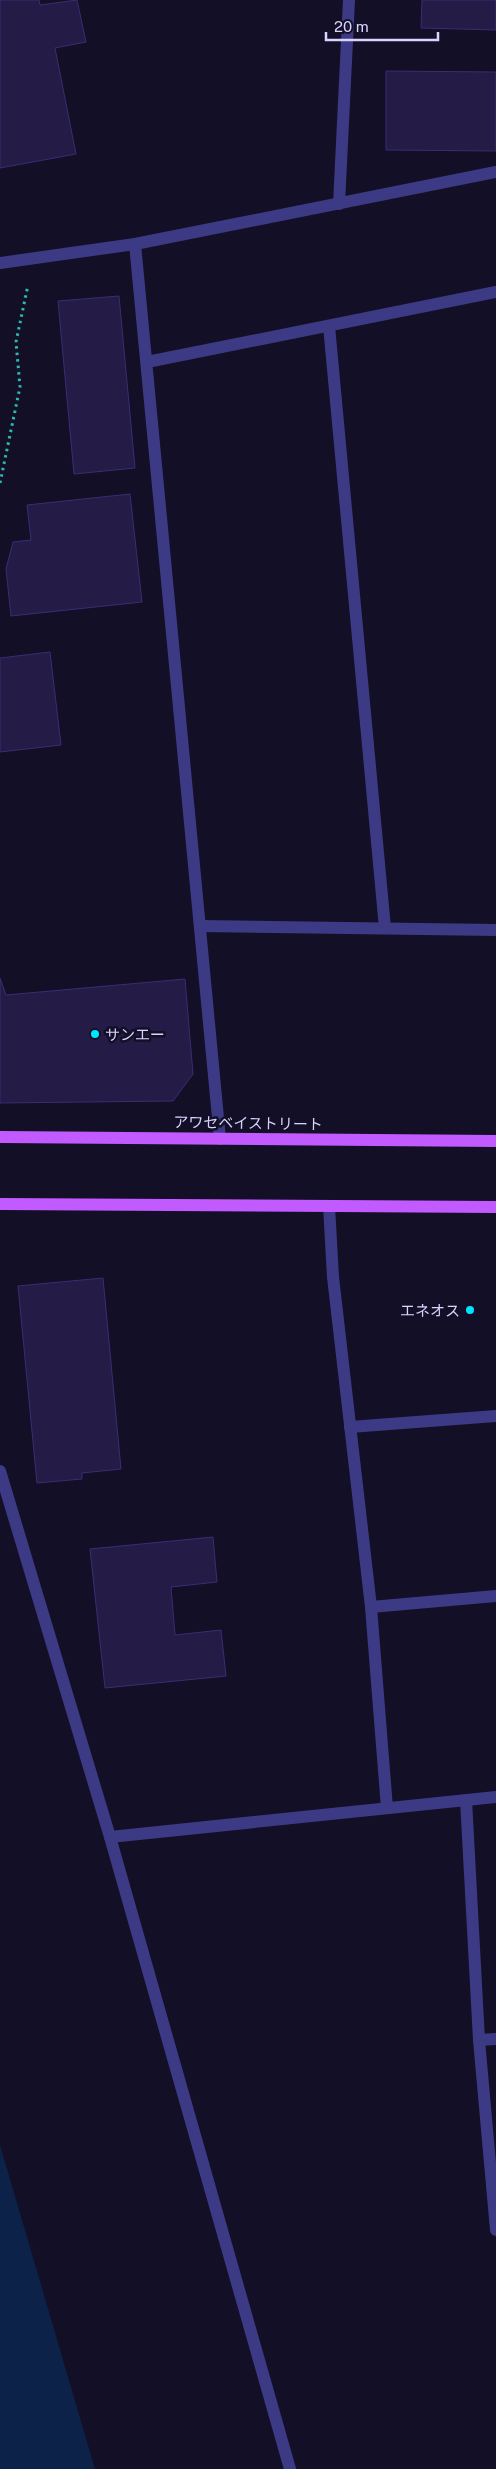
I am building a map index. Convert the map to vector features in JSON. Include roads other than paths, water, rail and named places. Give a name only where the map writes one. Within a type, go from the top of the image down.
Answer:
[{"type":"main road","name":"アワセベイストリート","points":[[0,1137],[496,1142]]},
{"type":"main road","points":[[0,1204],[496,1207]]},
{"type":"street","points":[[339,204],[349,0]]},
{"type":"street","points":[[0,263],[136,244],[496,172]]},
{"type":"street","points":[[136,244],[220,1139]]},
{"type":"street","points":[[147,362],[496,292]]},
{"type":"street","points":[[329,326],[385,928]]},
{"type":"street","points":[[200,926],[496,930]]},
{"type":"street","points":[[329,1206],[333,1277],[371,1607],[387,1808]]},
{"type":"street","points":[[350,1427],[496,1416]]},
{"type":"street","points":[[0,1471],[110,1837],[290,2469]]},
{"type":"street","points":[[371,1607],[496,1596]]},
{"type":"street","points":[[110,1837],[496,1796]]},
{"type":"street","points":[[466,1800],[479,2040],[496,2230]]},
{"type":"street","points":[[479,2040],[496,2040]]},
{"type":"water","points":[[0,2145],[95,2469],[0,2469]]},
{"type":"place","name":"サンエー","points":[[95,1034]]},
{"type":"place","name":"エネオス","points":[[470,1310]]}]
